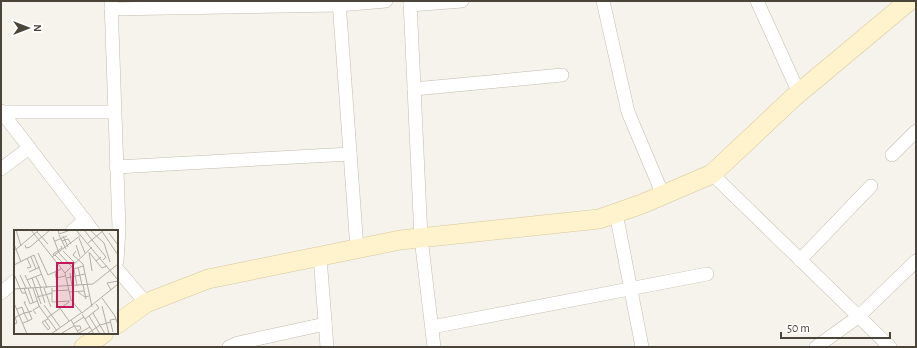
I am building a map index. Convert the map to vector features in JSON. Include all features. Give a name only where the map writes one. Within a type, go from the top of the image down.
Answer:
[{"type":"main road","points":[[118,323],[146,303],[208,279],[400,240],[599,219],[663,195],[712,174],[799,93],[909,1]]},
{"type":"main road","points":[[84,347],[103,334]]},
{"type":"street","points":[[118,244],[119,228],[111,5],[339,3],[386,1]]},
{"type":"street","points":[[434,347],[421,238],[410,3],[462,1]]},
{"type":"street","points":[[603,1],[628,112],[663,195]]},
{"type":"street","points":[[757,1],[799,93]]},
{"type":"street","points":[[339,3],[357,249]]},
{"type":"street","points":[[414,89],[562,74]]},
{"type":"street","points":[[1,112],[114,112]]},
{"type":"street","points":[[1,112],[92,230]]},
{"type":"street","points":[[892,155],[916,131]]},
{"type":"street","points":[[1,168],[29,148]]},
{"type":"street","points":[[116,167],[350,154]]},
{"type":"street","points":[[712,174],[890,347]]},
{"type":"street","points":[[800,260],[871,186]]},
{"type":"street","points":[[616,213],[642,347]]},
{"type":"street","points":[[73,230],[85,220]]},
{"type":"street","points":[[320,257],[327,347]]},
{"type":"street","points":[[816,347],[858,317],[916,261]]},
{"type":"street","points":[[118,270],[146,303]]},
{"type":"street","points":[[432,327],[707,274]]},
{"type":"street","points":[[1,293],[14,282]]},
{"type":"street","points":[[229,347],[238,343],[325,324]]}]
